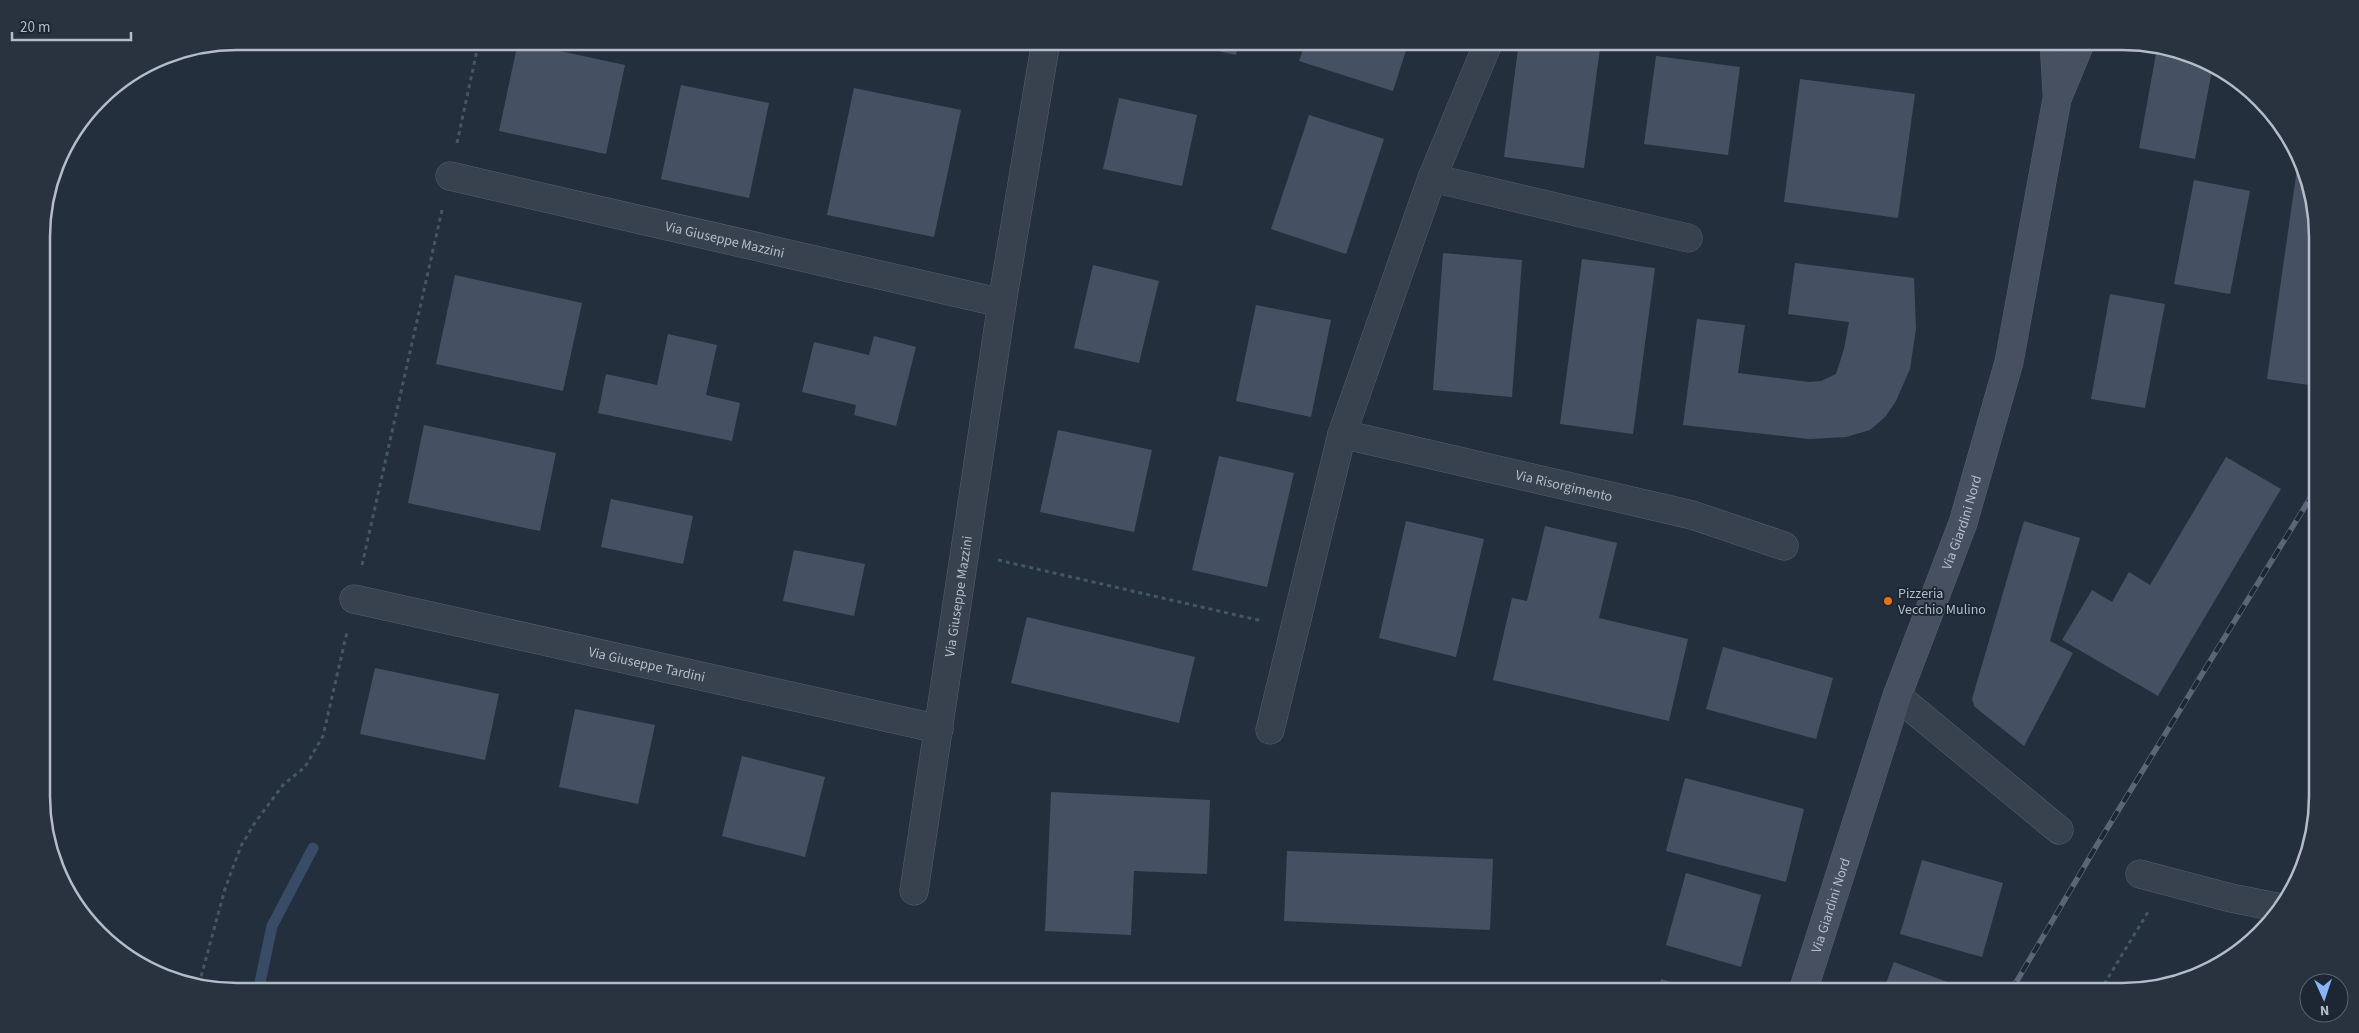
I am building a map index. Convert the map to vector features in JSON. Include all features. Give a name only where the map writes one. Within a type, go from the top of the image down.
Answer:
[{"type":"main road","name":"Via Giardini Nord","points":[[2054,50],[2057,99]]},
{"type":"main road","name":"Via Giardini Nord","points":[[1806,983],[1897,696],[1963,523],[2010,362],[2057,99],[2077,50]]},
{"type":"street","name":"Via Giuseppe Mazzini","points":[[914,891],[1002,303],[1044,50]]},
{"type":"street","points":[[1270,730],[1342,434],[1432,178],[1484,50]]},
{"type":"street","name":"Via Giuseppe Mazzini","points":[[450,176],[1002,303]]},
{"type":"street","points":[[1432,178],[1688,238]]},
{"type":"street","name":"Via Risorgimento","points":[[1342,434],[1692,515],[1784,546]]},
{"type":"street","name":"Via Giuseppe Tardini","points":[[354,599],[939,728]]},
{"type":"street","points":[[1897,696],[2060,830]]},
{"type":"street","points":[[2140,874],[2231,898],[2273,906]]},
{"type":"path","points":[[200,979],[225,889],[241,846],[254,824],[283,785],[305,767],[323,736],[477,50]]},
{"type":"path","points":[[965,552],[1295,628]]},
{"type":"path","points":[[2105,983],[2167,882]]},
{"type":"building","points":[[516,50],[555,50],[625,65],[606,154],[499,131]]},
{"type":"building","points":[[1214,50],[1237,50],[1236,55]]},
{"type":"building","points":[[1303,50],[1406,50],[1393,91],[1299,61]]},
{"type":"building","points":[[1518,50],[1600,50],[1584,168],[1504,157]]},
{"type":"building","points":[[2156,54],[2171,56],[2212,73],[2195,159],[2139,148]]},
{"type":"building","points":[[1656,56],[1740,67],[1728,155],[1644,144]]},
{"type":"building","points":[[1800,79],[1915,94],[1898,218],[1784,202]]},
{"type":"building","points":[[681,85],[769,103],[749,198],[661,179]]},
{"type":"building","points":[[854,88],[961,110],[934,237],[827,215]]},
{"type":"building","points":[[1119,98],[1197,115],[1182,186],[1103,169]]},
{"type":"building","points":[[1309,115],[1384,139],[1346,254],[1271,229]]},
{"type":"building","points":[[2297,170],[2303,188],[2309,224],[2309,385],[2267,379]]},
{"type":"building","points":[[2194,180],[2250,191],[2230,294],[2174,284]]},
{"type":"building","points":[[1443,253],[1522,260],[1512,397],[1433,390]]},
{"type":"building","points":[[1582,259],[1655,268],[1633,434],[1560,424]]},
{"type":"building","points":[[1795,263],[1914,278],[1916,329],[1910,369],[1896,401],[1885,417],[1870,430],[1846,437],[1809,439],[1683,425],[1697,319],[1745,325],[1738,373],[1809,382],[1821,381],[1836,374],[1844,349],[1849,322],[1788,314]]},
{"type":"building","points":[[1093,265],[1159,281],[1139,363],[1074,348]]},
{"type":"building","points":[[455,275],[582,303],[563,391],[436,364]]},
{"type":"building","points":[[2110,294],[2165,304],[2145,408],[2091,399]]},
{"type":"building","points":[[1256,305],[1331,320],[1311,417],[1236,401]]},
{"type":"building","points":[[668,334],[717,345],[706,395],[740,403],[732,441],[598,413],[606,374],[657,385]]},
{"type":"building","points":[[874,336],[916,347],[896,426],[854,415],[856,405],[802,392],[814,342],[869,355]]},
{"type":"building","points":[[424,425],[556,453],[540,531],[408,503]]},
{"type":"building","points":[[1058,430],[1152,450],[1134,532],[1040,512]]},
{"type":"building","points":[[1219,456],[1294,473],[1267,587],[1192,570]]},
{"type":"building","points":[[2226,457],[2281,489],[2158,696],[2062,640],[2092,590],[2112,602],[2129,572],[2150,585]]},
{"type":"building","points":[[611,499],[693,516],[683,564],[601,547]]},
{"type":"building","points":[[1406,521],[1484,539],[1456,657],[1379,638]]},
{"type":"building","points":[[2024,521],[2080,538],[2050,641],[2073,653],[2024,746],[1974,706],[1972,699]]},
{"type":"building","points":[[1545,526],[1617,543],[1599,618],[1688,639],[1669,721],[1493,680],[1512,598],[1527,601]]},
{"type":"building","points":[[794,550],[865,564],[854,616],[783,601]]},
{"type":"building","points":[[1027,617],[1195,657],[1179,723],[1011,683]]},
{"type":"building","points":[[1723,647],[1833,678],[1816,739],[1706,709]]},
{"type":"building","points":[[375,668],[499,694],[485,760],[360,734]]},
{"type":"building","points":[[575,709],[655,725],[638,804],[559,787]]},
{"type":"building","points":[[742,756],[825,777],[805,857],[722,836]]},
{"type":"building","points":[[1685,778],[1804,809],[1786,882],[1666,851]]},
{"type":"building","points":[[1051,792],[1210,800],[1207,874],[1134,871],[1131,935],[1045,931]]},
{"type":"building","points":[[1287,851],[1493,859],[1490,930],[1284,921]]},
{"type":"building","points":[[1922,860],[2003,883],[1982,957],[1900,934]]},
{"type":"building","points":[[1686,873],[1761,895],[1741,967],[1666,945]]},
{"type":"building","points":[[1894,962],[1950,983],[1886,983]]},
{"type":"building","points":[[1661,979],[1674,983],[1660,983]]},
{"type":"waterway","points":[[260,983],[272,926],[313,848]]},
{"type":"railway","points":[[2016,983],[2097,845],[2309,500]]},
{"type":"place","name":"Pizzeria Vecchio Mulino","points":[[1888,601]]}]
